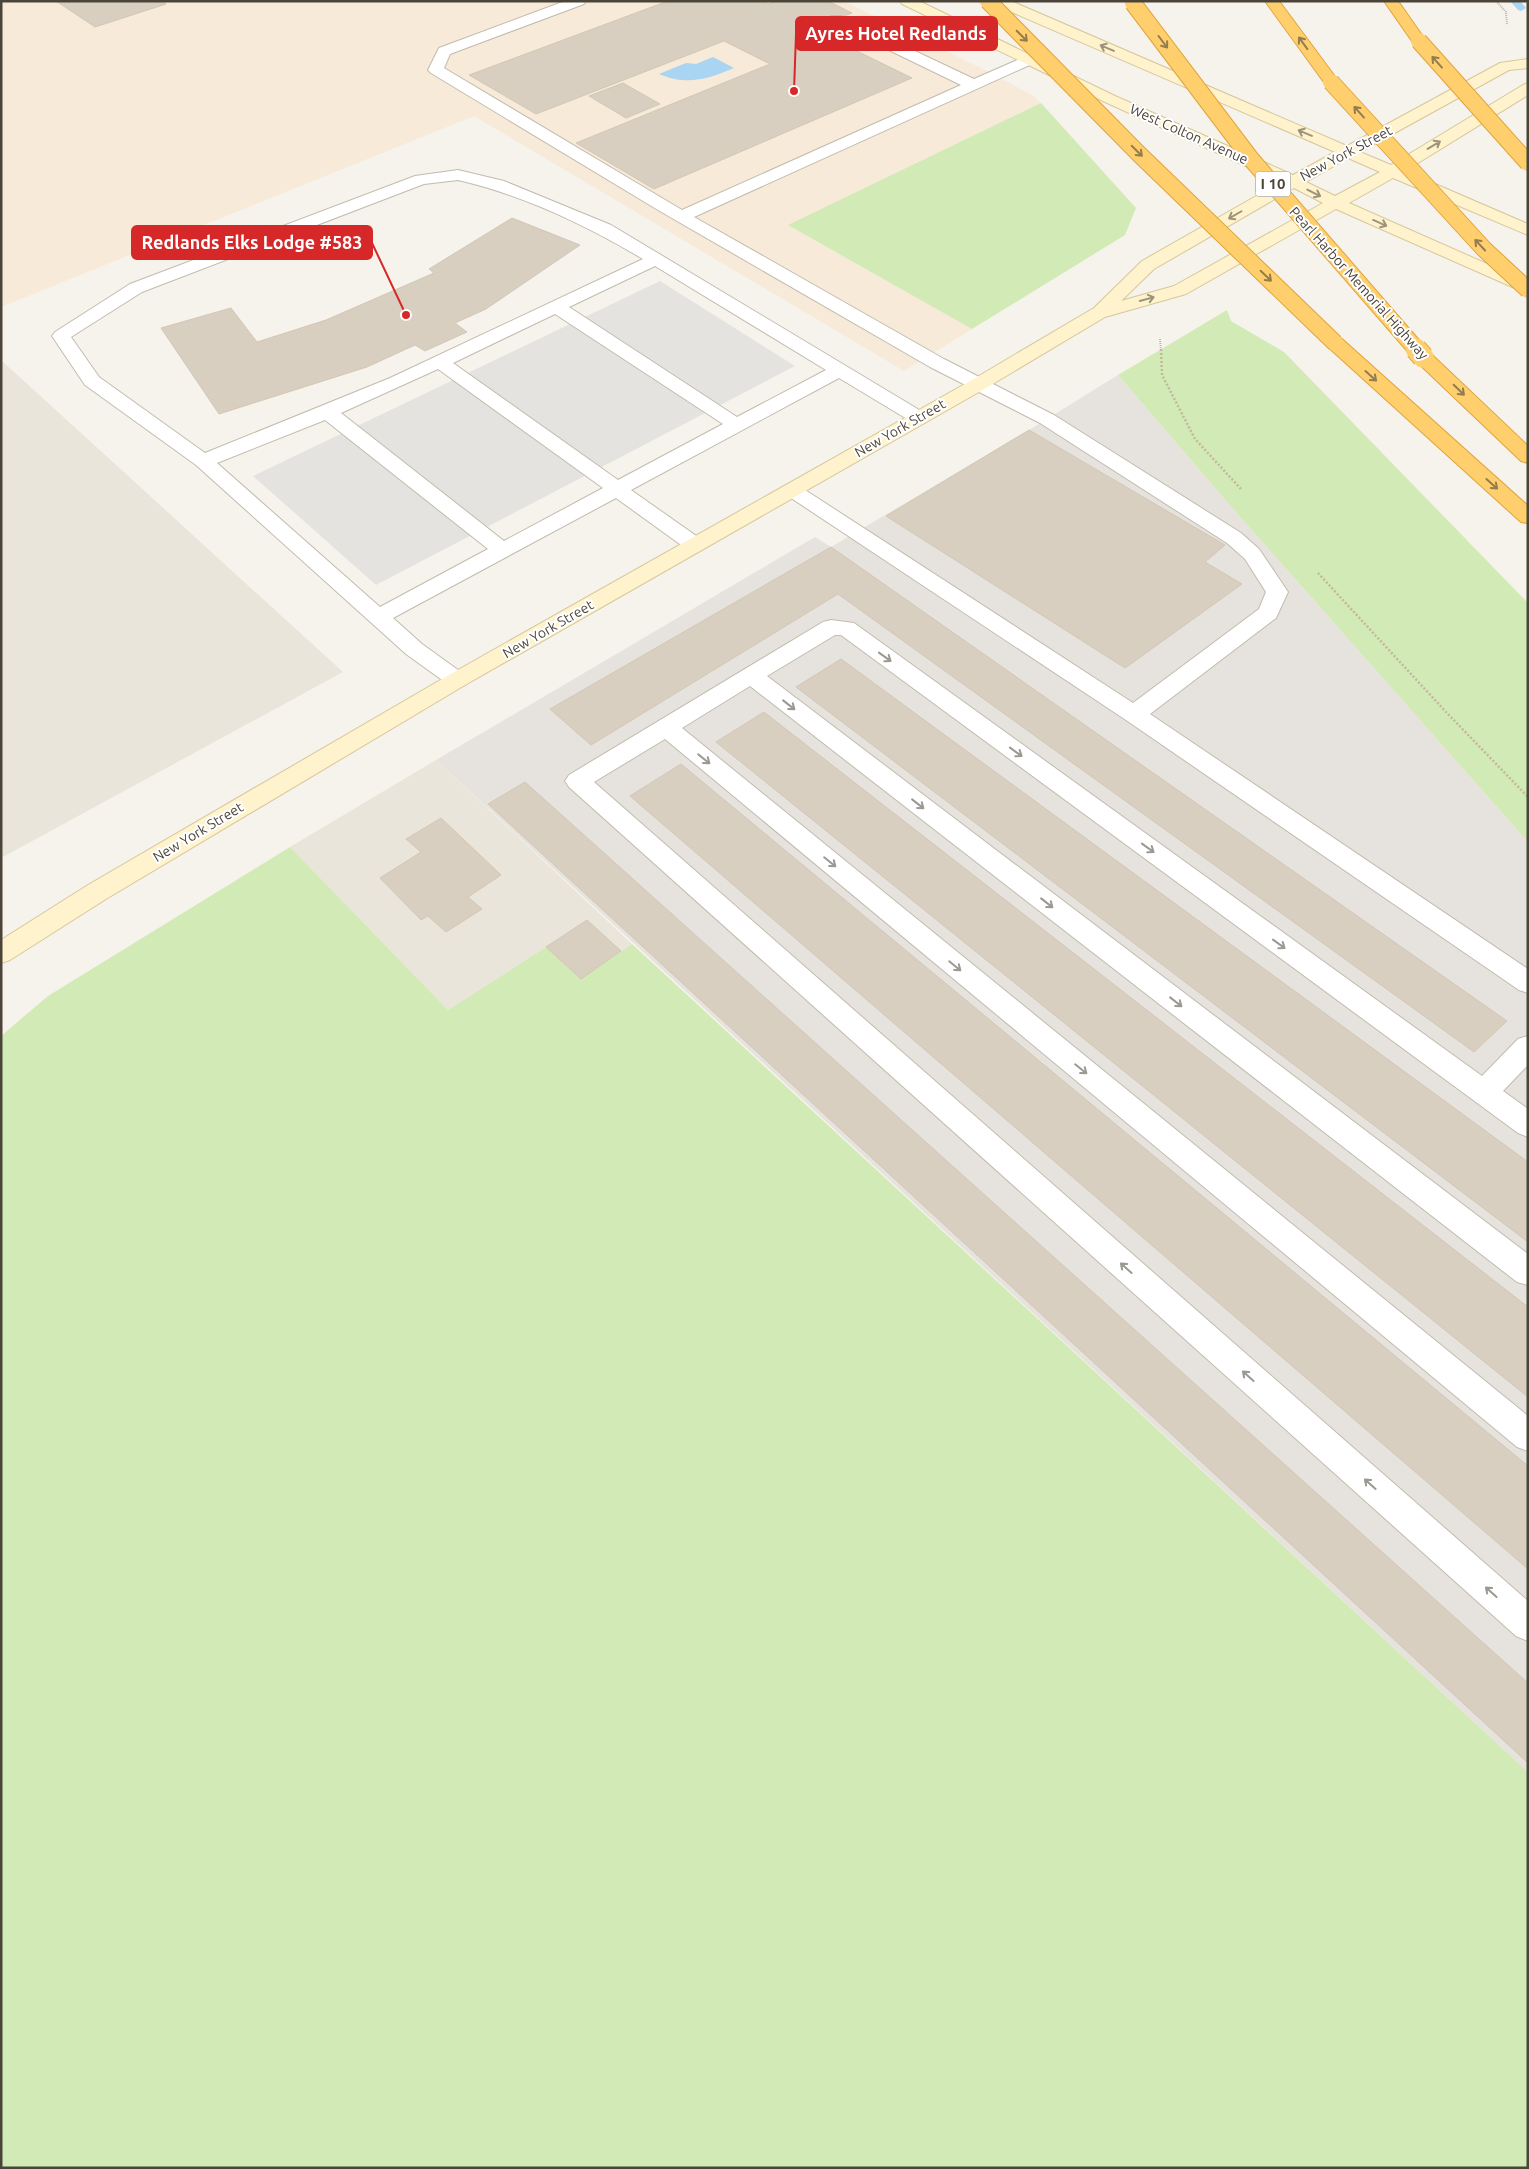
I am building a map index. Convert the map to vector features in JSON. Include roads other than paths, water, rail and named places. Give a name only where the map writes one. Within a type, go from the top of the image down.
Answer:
[{"type":"highway","points":[[988,1],[1139,154],[1335,343],[1528,517]]},
{"type":"highway","points":[[1272,1],[1332,82],[1484,249],[1528,290]]},
{"type":"highway","points":[[1391,1],[1419,41],[1528,163]]},
{"type":"highway","name":"Pearl Harbor Memorial Highway","points":[[1133,2],[1251,159],[1329,251],[1423,357],[1528,457]]},
{"type":"street","name":"West Colton Avenue","points":[[907,1],[1119,103],[1266,168],[1336,204],[1528,290]]},
{"type":"street","points":[[998,1],[1528,230]]},
{"type":"street","name":"New York Street","points":[[1,953],[130,872],[457,680],[979,384],[1100,312],[1148,265],[1293,182],[1505,66],[1528,63]]},
{"type":"street","name":"New York Street","points":[[1100,312],[1180,290],[1393,171],[1528,88]]},
{"type":"lane","points":[[579,1],[444,51],[436,70],[664,206],[684,215],[937,363],[1046,419],[1092,446],[1234,538],[1252,554],[1277,592],[1268,613],[1134,714]]},
{"type":"lane","points":[[836,19],[974,85]]},
{"type":"lane","points":[[684,215],[1029,60]]},
{"type":"lane","points":[[457,680],[414,649],[203,461],[92,381],[61,336],[136,288],[421,179],[458,175],[498,184],[605,229],[919,418]]},
{"type":"lane","points":[[203,461],[327,412],[440,362],[656,259]]},
{"type":"lane","points":[[556,306],[737,425]]},
{"type":"lane","points":[[440,362],[696,545]]},
{"type":"lane","points":[[378,617],[839,370]]},
{"type":"lane","points":[[327,412],[504,551]]},
{"type":"lane","points":[[792,490],[1134,714],[1528,983]]},
{"type":"lane","points":[[1528,1125],[846,628],[831,627],[577,781],[1528,1624]]},
{"type":"lane","points":[[751,675],[1528,1272]]},
{"type":"lane","points":[[666,728],[1528,1436]]},
{"type":"lane","points":[[1484,1093],[1528,1047]]},
{"type":"water","points":[[713,57],[734,68],[697,80],[679,80],[659,74],[686,63],[696,64]]},
{"type":"waterway","points":[[1515,1],[1521,8]]},
{"type":"place","name":"Ayres Hotel Redlands","points":[[794,91]]},
{"type":"place","name":"Redlands Elks Lodge #583","points":[[406,315]]}]
